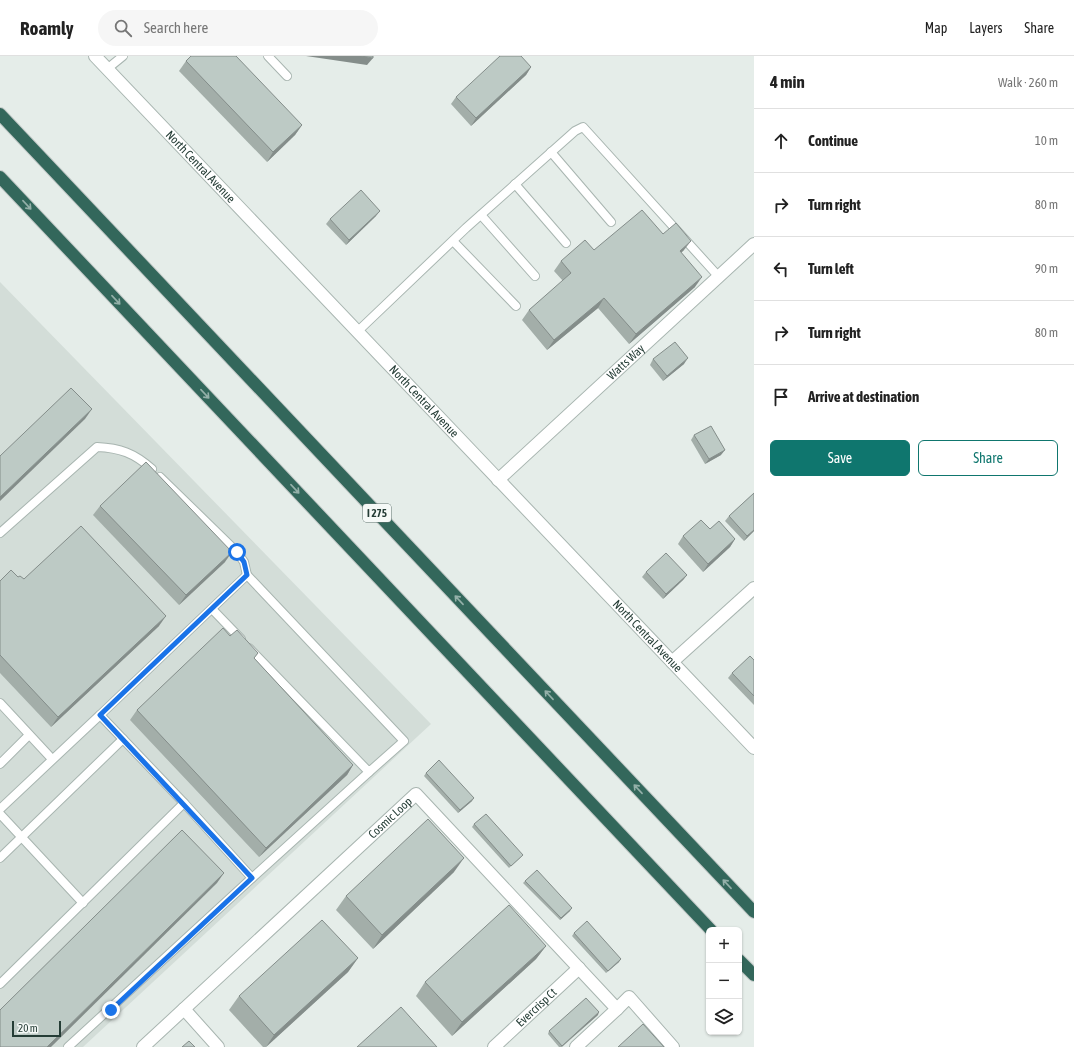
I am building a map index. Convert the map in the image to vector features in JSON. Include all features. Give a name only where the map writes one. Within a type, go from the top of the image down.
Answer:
[{"type":"highway","name":"I 275","points":[[0,114],[754,912]]},
{"type":"highway","points":[[0,177],[708,927]]},
{"type":"highway","points":[[742,963],[754,975]]},
{"type":"street","name":"North Central Avenue","points":[[94,56],[754,748]]},
{"type":"street","name":"Watts Way","points":[[498,480],[754,244]]},
{"type":"street","points":[[672,662],[754,588]]},
{"type":"street","name":"Cosmic Loop","points":[[143,1047],[416,794],[617,1009]]},
{"type":"street","name":"Evercrisp Ct","points":[[494,1047],[579,968]]},
{"type":"street","points":[[576,1047],[629,997],[673,1047]]},
{"type":"street","points":[[184,1009],[218,1047]]},
{"type":"lane","points":[[107,69],[123,56]]},
{"type":"lane","points":[[268,56],[287,76]]},
{"type":"lane","points":[[357,332],[515,184],[575,131],[583,127],[719,277]]},
{"type":"lane","points":[[551,152],[611,222]]},
{"type":"lane","points":[[515,184],[566,242]]},
{"type":"lane","points":[[481,215],[535,276]]},
{"type":"lane","points":[[453,241],[516,306]]},
{"type":"lane","points":[[0,533],[97,446],[115,448],[139,457],[237,552],[244,562],[247,575],[404,741],[368,772],[68,1047]]},
{"type":"lane","points":[[0,809],[247,575]]},
{"type":"lane","points":[[212,609],[368,772]]},
{"type":"lane","points":[[0,703],[52,760]]},
{"type":"lane","points":[[100,715],[252,878]]},
{"type":"lane","points":[[0,764],[30,736]]},
{"type":"lane","points":[[0,858],[122,739]]},
{"type":"lane","points":[[0,984],[184,804]]},
{"type":"lane","points":[[0,814],[83,903]]},
{"type":"shaded area","points":[[0,282],[431,724],[83,1047],[0,1047]]},
{"type":"building","points":[[191,56],[236,56],[302,125],[273,152],[186,61]]},
{"type":"building","points":[[361,56],[373,56],[373,58]]},
{"type":"building","points":[[500,56],[521,56],[531,67],[476,118],[456,97]]},
{"type":"building","points":[[361,190],[380,211],[349,240],[330,219]]},
{"type":"building","points":[[642,210],[663,234],[676,223],[691,241],[680,251],[702,277],[636,334],[604,298],[554,340],[529,310],[571,273],[561,261],[585,240],[594,250]]},
{"type":"building","points":[[675,342],[688,358],[667,376],[653,359]]},
{"type":"building","points":[[71,388],[92,409],[0,497],[0,456]]},
{"type":"building","points":[[711,426],[725,450],[709,459],[694,435]]},
{"type":"building","points":[[146,462],[232,552],[186,595],[100,506]]},
{"type":"building","points":[[754,493],[754,530],[747,536],[729,516]]},
{"type":"building","points":[[701,520],[710,529],[719,521],[735,539],[708,564],[683,536]]},
{"type":"building","points":[[81,526],[166,616],[58,717],[0,655],[0,581],[11,570],[18,577],[20,576],[24,579]]},
{"type":"building","points":[[666,553],[687,575],[666,594],[646,572]]},
{"type":"building","points":[[223,628],[230,636],[237,630],[258,653],[254,658],[353,765],[266,848],[137,710]]},
{"type":"building","points":[[750,656],[754,660],[754,696],[732,673]]},
{"type":"building","points":[[439,760],[474,798],[460,810],[426,773]]},
{"type":"building","points":[[486,814],[523,855],[511,866],[474,824]]},
{"type":"building","points":[[428,819],[464,858],[382,935],[346,896]]},
{"type":"building","points":[[182,830],[224,873],[47,1047],[0,1047],[0,1010]]},
{"type":"building","points":[[537,870],[572,908],[561,918],[525,881]]},
{"type":"building","points":[[509,905],[546,946],[462,1022],[425,982]]},
{"type":"building","points":[[322,920],[358,958],[274,1035],[239,996]]},
{"type":"building","points":[[587,921],[621,959],[608,971],[574,933]]},
{"type":"building","points":[[586,998],[599,1012],[562,1046],[549,1031]]},
{"type":"building","points":[[401,1007],[437,1047],[357,1047]]},
{"type":"building","points":[[643,1024],[664,1047],[618,1047]]},
{"type":"building","points":[[189,1041],[195,1047],[182,1047]]},
{"type":"route","points":[[111,1010],[252,878],[100,715],[247,575],[244,562],[237,552]]}]
